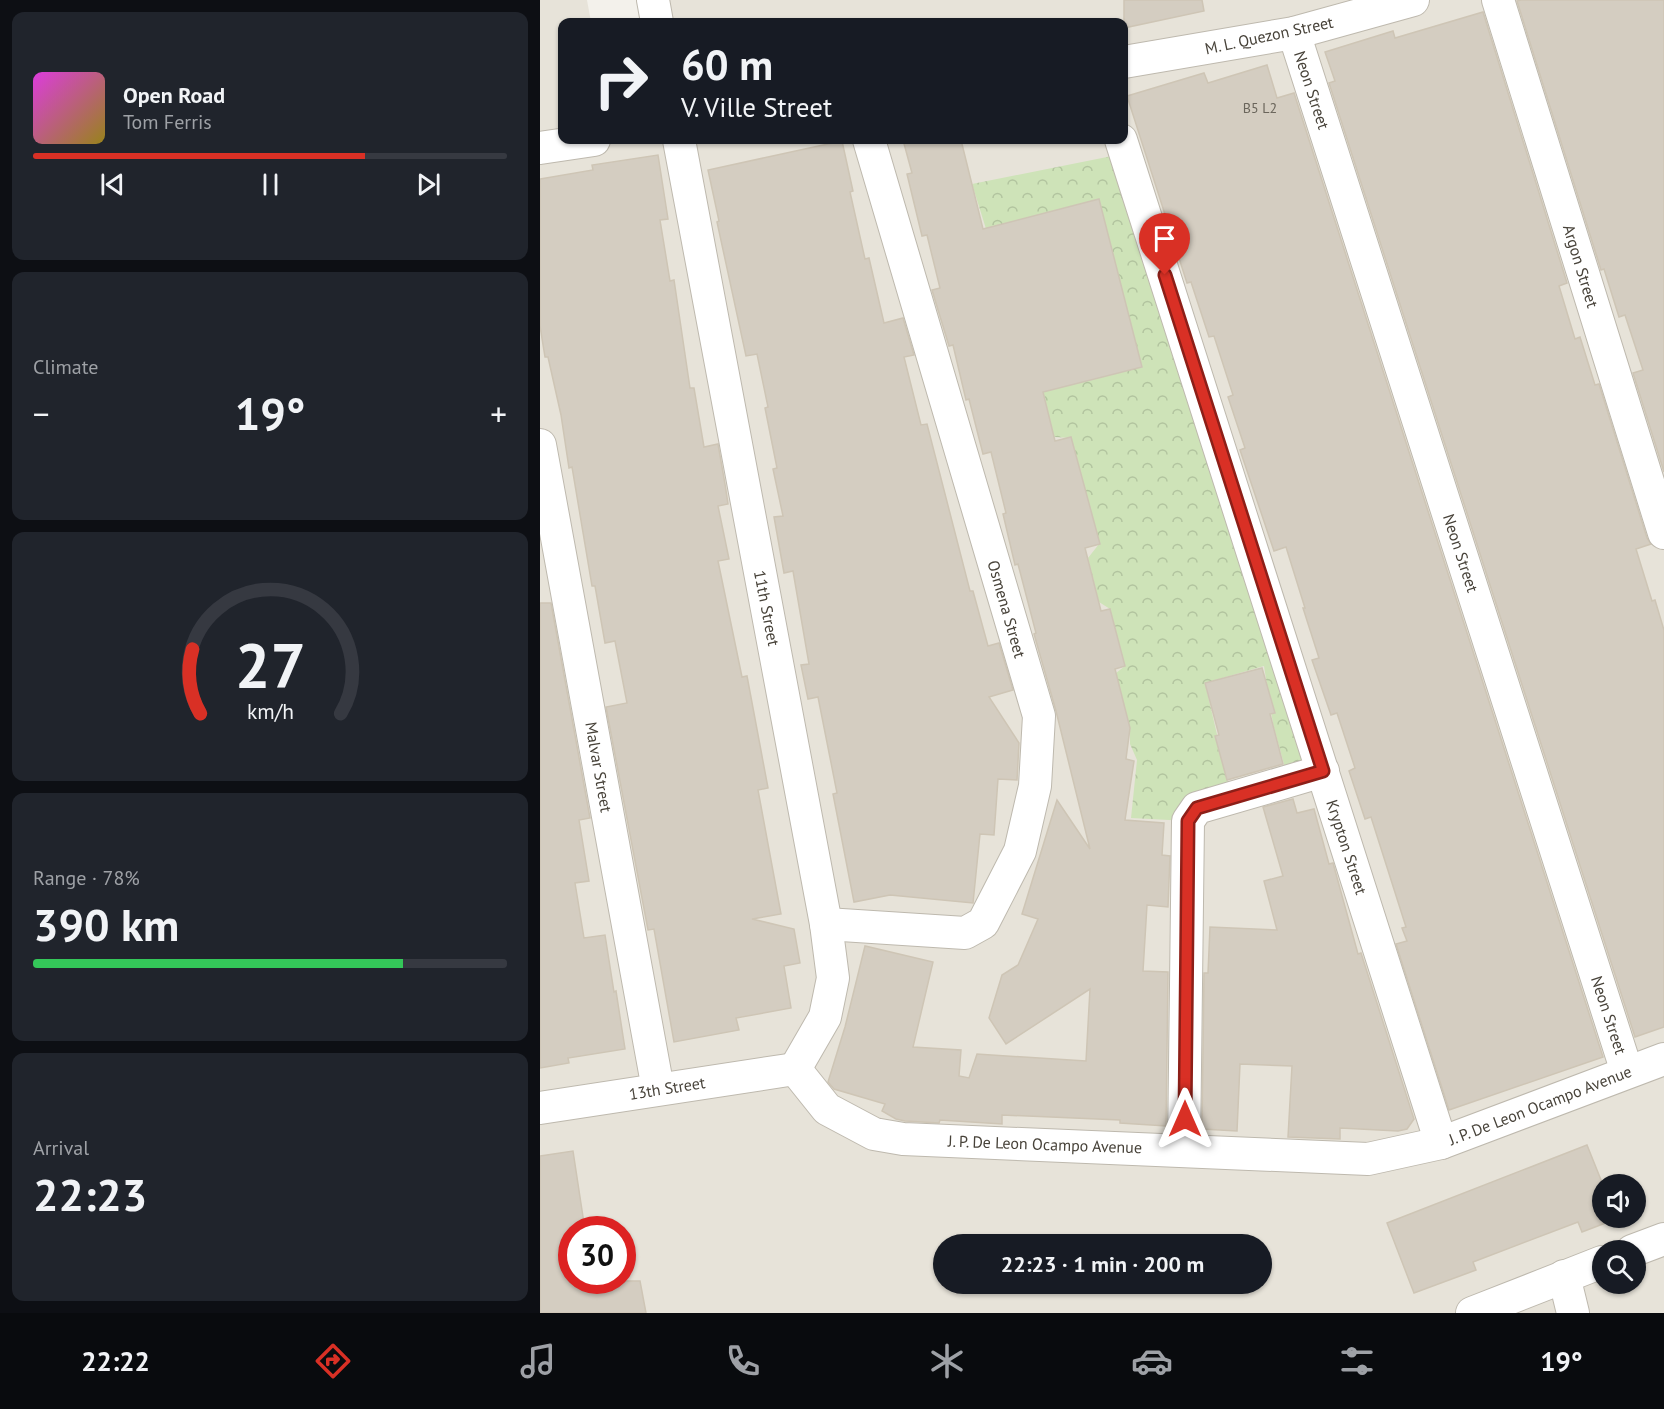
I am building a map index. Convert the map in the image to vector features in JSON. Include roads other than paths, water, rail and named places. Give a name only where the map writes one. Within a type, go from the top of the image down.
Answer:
[{"type":"street","points":[[653,0],[656,18]]},
{"type":"street","name":"M. L. Quezon Street","points":[[1128,61],[1294,33],[1413,0]]},
{"type":"street","name":"Argon Street","points":[[1498,0],[1664,533]]},
{"type":"street","name":"Neon Street","points":[[1294,33],[1627,1072]]},
{"type":"street","points":[[540,148],[567,144]]},
{"type":"street","name":"11th Street","points":[[680,144],[826,924],[833,978],[825,1017],[795,1069]]},
{"type":"street","name":"Osmena Street","points":[[826,924],[965,933],[983,923],[1020,851],[1035,786],[1039,716],[870,144]]},
{"type":"street","name":"Krypton Street","points":[[1122,144],[1441,1143]]},
{"type":"street","name":"Malvar Street","points":[[540,445],[658,1089]]},
{"type":"street","points":[[1184,1149],[1188,821],[1197,808],[1323,771]]},
{"type":"street","name":"J. P. De Leon Ocampo Avenue","points":[[795,1069],[827,1109],[874,1134],[903,1139],[1368,1158],[1441,1143],[1664,1059]]},
{"type":"street","name":"13th Street","points":[[540,1107],[795,1069]]},
{"type":"street","points":[[1646,1246],[1664,1239]]},
{"type":"street","points":[[1472,1313],[1592,1266]]},
{"type":"street","points":[[1564,1276],[1573,1313]]}]
